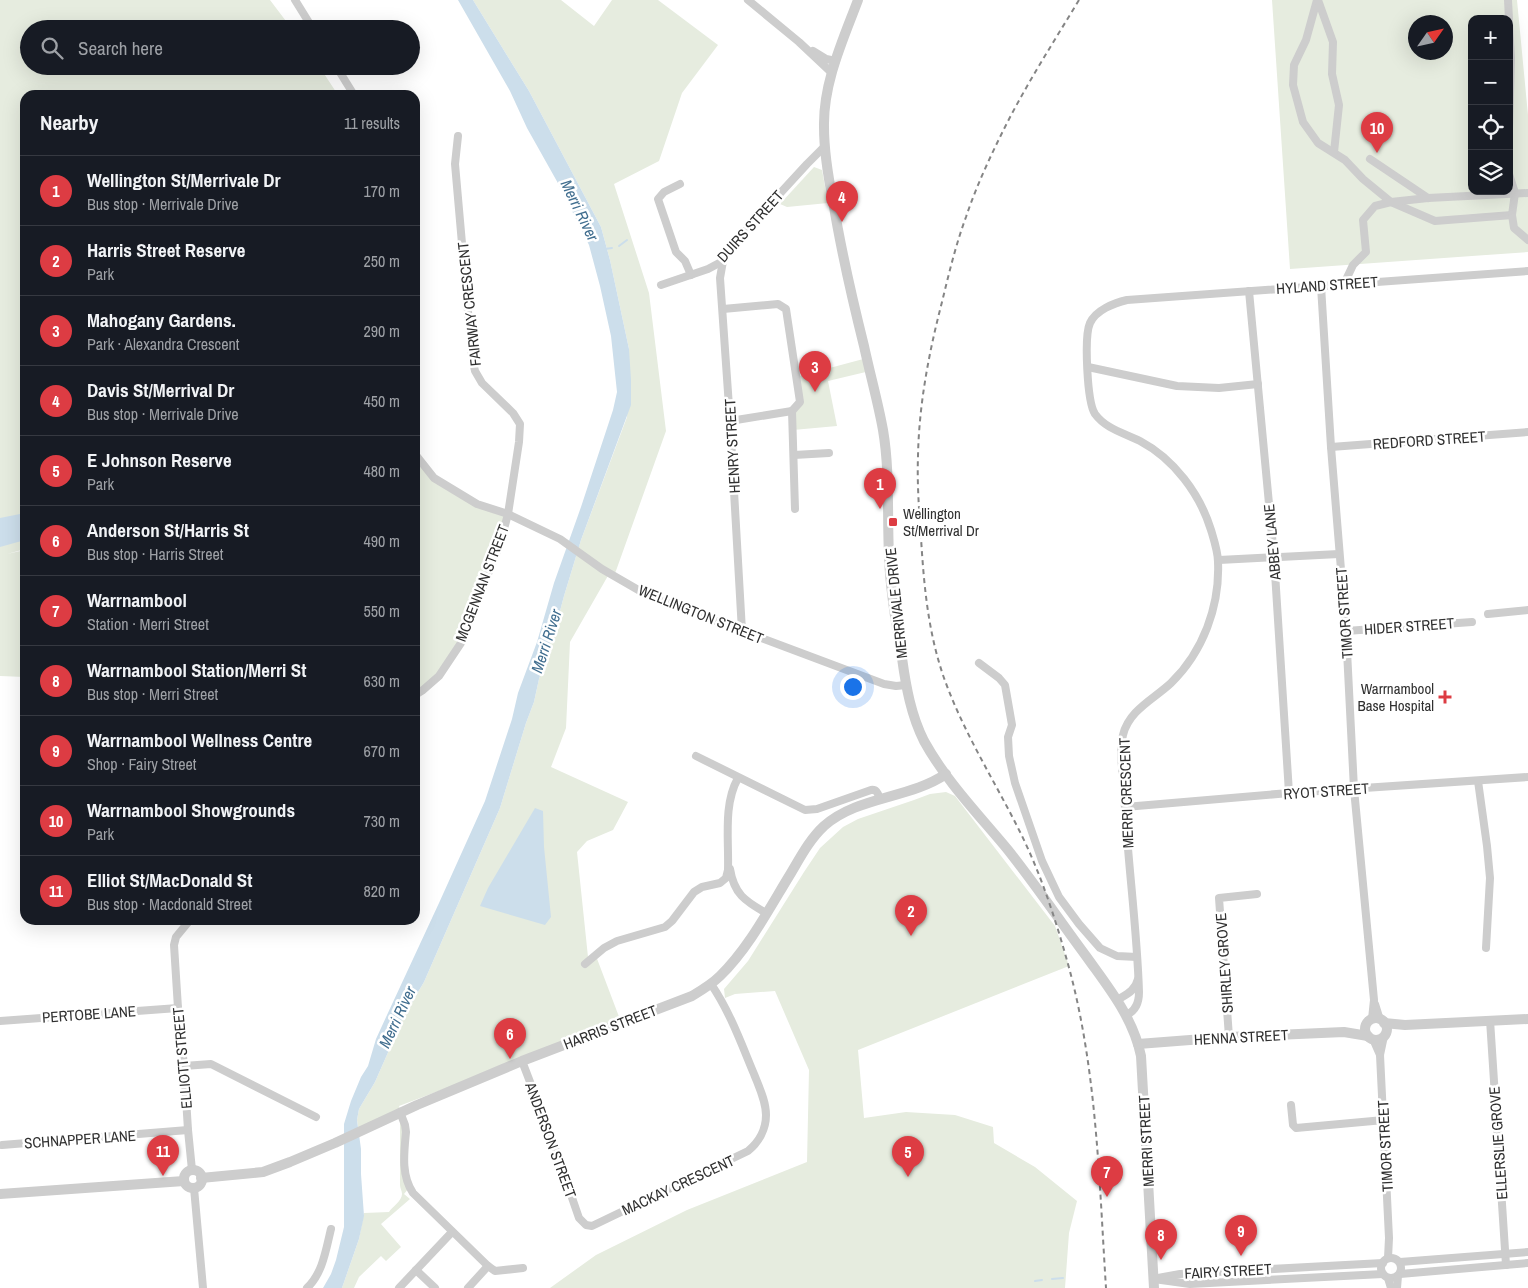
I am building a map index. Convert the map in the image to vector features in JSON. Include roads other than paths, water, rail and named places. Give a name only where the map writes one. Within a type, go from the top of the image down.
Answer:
[{"type":"street","points":[[295,0],[307,20]]},
{"type":"street","points":[[748,0],[799,42],[832,73]]},
{"type":"street","name":"MERRIVALE DRIVE","points":[[858,0],[832,73],[825,108],[825,146],[830,186],[846,271],[883,432],[886,460],[891,589],[910,704],[920,731],[932,754],[946,774],[1018,862],[1117,1000]]},
{"type":"street","points":[[1318,0],[1334,42],[1332,74],[1339,105],[1334,152]]},
{"type":"street","points":[[1318,0],[1306,40],[1294,65],[1293,85],[1303,122],[1318,142],[1346,160],[1363,179],[1391,202],[1435,222],[1512,215]]},
{"type":"street","points":[[1508,0],[1509,15]]},
{"type":"street","points":[[799,42],[826,59],[836,61]]},
{"type":"street","points":[[1510,105],[1511,60]]},
{"type":"street","points":[[342,75],[351,90]]},
{"type":"street","name":"FAIRWAY CRESCENT","points":[[458,136],[455,164],[472,357],[475,371],[482,383],[513,413],[520,424],[508,514]]},
{"type":"street","name":"DUIRS STREET","points":[[662,285],[708,269],[723,261],[729,249],[825,146]]},
{"type":"street","points":[[1370,159],[1428,198]]},
{"type":"street","points":[[680,184],[664,192],[658,200],[676,252],[685,260],[691,275]]},
{"type":"street","points":[[1513,187],[1515,193],[1512,215],[1514,228],[1528,240]]},
{"type":"street","points":[[1344,284],[1353,265],[1366,252],[1363,220],[1375,206],[1391,202],[1428,198],[1528,193]]},
{"type":"street","name":"HENRY STREET","points":[[723,261],[720,278],[724,308],[742,631]]},
{"type":"street","name":"HYLAND STREET","points":[[1127,300],[1528,272]]},
{"type":"street","name":"TIMOR STREET","points":[[1321,286],[1331,447],[1346,631],[1354,789],[1374,1000],[1379,1026],[1389,1238],[1385,1260]]},
{"type":"street","name":"ABBEY LANE","points":[[1249,291],[1274,557],[1289,793]]},
{"type":"street","name":"MERRI CRESCENT","points":[[1126,1015],[1133,1011],[1139,1000],[1122,739],[1126,726],[1134,713],[1171,683],[1195,652],[1214,606],[1219,560],[1204,510],[1183,478],[1166,460],[1152,449],[1140,441],[1116,431],[1102,422],[1094,412],[1090,394],[1086,350],[1090,322],[1099,312],[1118,302],[1127,300]]},
{"type":"street","points":[[724,308],[778,304],[786,310],[800,402],[792,411],[730,421]]},
{"type":"street","points":[[1088,367],[1176,386],[1219,388],[1258,384]]},
{"type":"street","points":[[792,411],[795,509]]},
{"type":"street","name":"REDFORD STREET","points":[[1331,447],[1528,432]]},
{"type":"street","points":[[794,455],[829,453]]},
{"type":"street","name":"WELLINGTON STREET","points":[[420,460],[434,478],[477,504],[508,514],[560,539],[602,569],[647,595],[884,684],[906,686]]},
{"type":"street","name":"MCGENNAN STREET","points":[[420,692],[439,676],[463,640],[500,544],[508,514]]},
{"type":"street","points":[[1219,560],[1339,554]]},
{"type":"street","points":[[1488,614],[1528,610]]},
{"type":"street","name":"HIDER STREET","points":[[1346,631],[1472,622]]},
{"type":"street","points":[[979,663],[1005,685],[1012,725],[1008,737],[1009,756],[1015,783],[1042,861],[1058,897],[1100,948],[1117,956],[1137,957]]},
{"type":"street","points":[[696,756],[738,778],[808,810],[817,809],[874,789],[877,791],[880,799]]},
{"type":"street","name":"HARRIS STREET","points":[[201,1178],[262,1172],[290,1162],[336,1143],[400,1112],[522,1061],[687,998],[711,984],[736,958],[810,841],[821,829],[832,820],[849,811],[880,799],[918,788],[946,774]]},
{"type":"street","name":"RYOT STREET","points":[[1125,807],[1289,793],[1528,777]]},
{"type":"street","points":[[585,964],[604,948],[617,941],[665,927],[672,921],[694,892],[702,887],[720,883],[726,878],[729,864],[730,806],[732,791],[738,778]]},
{"type":"street","points":[[1478,781],[1490,878],[1486,948]]},
{"type":"street","points":[[729,864],[734,886],[746,901]]},
{"type":"street","points":[[714,885],[723,885],[729,888],[766,913]]},
{"type":"street","name":"SHIRLEY GROVE","points":[[1228,1037],[1219,898],[1257,894]]},
{"type":"street","name":"ELLIOTT STREET","points":[[186,925],[176,937],[174,945],[192,1170]]},
{"type":"street","points":[[1117,1000],[1135,988],[1138,976]]},
{"type":"street","name":"MACKAY CRESCENT","points":[[579,1218],[586,1225],[592,1226],[748,1151],[759,1139],[765,1123],[765,1106],[727,1011],[711,984]]},
{"type":"street","name":"MERRI STREET","points":[[1117,1000],[1132,1026],[1138,1044],[1142,1073],[1154,1284]]},
{"type":"street","name":"PERTOBE LANE","points":[[0,1021],[178,1008]]},
{"type":"street","name":"HENNA STREET","points":[[1138,1044],[1228,1037],[1344,1032],[1379,1026],[1528,1019]]},
{"type":"street","name":"ELLERSLIE GROVE","points":[[1490,1020],[1506,1265]]},
{"type":"street","points":[[1379,1026],[1379,1039],[1371,1038],[1365,1032],[1379,1026]]},
{"type":"street","name":"HENNA STREET","points":[[1344,1032],[1371,1038]]},
{"type":"street","name":"TIMOR STREET","points":[[1371,1038],[1380,1055]]},
{"type":"street","name":"ANDERSON STREET","points":[[522,1061],[579,1218]]},
{"type":"street","points":[[184,1066],[211,1064],[316,1117]]},
{"type":"street","points":[[1291,1105],[1293,1125],[1296,1128],[1384,1120]]},
{"type":"street","points":[[400,1112],[406,1132],[405,1175],[412,1193],[495,1271],[523,1268]]},
{"type":"street","name":"SCHNAPPER LANE","points":[[2,1145],[188,1130]]},
{"type":"street","points":[[192,1170],[197,1172],[201,1178],[199,1186],[194,1188],[188,1187],[184,1181],[187,1172],[192,1170]]},
{"type":"street","points":[[0,1194],[184,1181]]},
{"type":"street","points":[[194,1188],[203,1288]]},
{"type":"street","points":[[307,1288],[316,1278],[323,1261],[331,1229]]},
{"type":"street","points":[[399,1288],[452,1232]]},
{"type":"street","name":"TIMOR STREET","points":[[1389,1238],[1399,1261]]},
{"type":"street","points":[[1392,1288],[1381,1268],[1385,1260],[1399,1261],[1528,1252]]},
{"type":"street","name":"FAIRY STREET","points":[[1154,1284],[1180,1274],[1385,1260]]},
{"type":"street","points":[[1397,1288],[1402,1268],[1399,1261]]},
{"type":"street","points":[[1385,1276],[1393,1278],[1399,1275],[1528,1263]]},
{"type":"street","points":[[468,1288],[488,1266]]},
{"type":"street","points":[[416,1270],[435,1288]]},
{"type":"street","name":"FAIRY STREET","points":[[1154,1284],[1385,1276]]},
{"type":"water","name":"Merri River","points":[[458,0],[473,0],[529,91],[601,227],[629,349],[631,405],[581,540],[539,679],[534,702],[500,808],[424,982],[405,1014],[375,1082],[359,1109],[357,1120],[361,1149],[364,1216],[359,1239],[342,1288],[323,1288],[336,1260],[344,1227],[344,1124],[351,1101],[368,1066],[376,1039],[485,801],[512,719],[518,693],[537,642],[554,583],[613,410],[617,392],[611,336],[589,245],[559,185],[527,128],[510,91]]},
{"type":"water","points":[[20,514],[20,541],[0,547],[0,518]]},
{"type":"water","points":[[535,808],[543,811],[544,847],[551,917],[545,925],[480,906],[488,888]]},
{"type":"waterway","points":[[619,246],[627,240]]},
{"type":"waterway","points":[[605,249],[612,248]]},
{"type":"waterway","points":[[1052,1279],[1063,1278]]},
{"type":"waterway","points":[[1035,1281],[1042,1280]]},
{"type":"railway","points":[[1079,0],[1012,113],[988,161],[962,227],[929,359],[920,417],[918,476],[925,591],[930,626],[944,678],[961,719],[1012,816],[1036,867],[1059,932],[1078,1004],[1091,1084],[1099,1166],[1106,1288]]},
{"type":"place","name":"Warrnambool Showgrounds","points":[[1377,153]]},
{"type":"place","name":"Davis St/Merrival Dr","points":[[842,222]]},
{"type":"place","name":"Mahogany Gardens.","points":[[815,392]]},
{"type":"place","name":"Wellington St/Merrivale Dr","points":[[880,509]]},
{"type":"place","name":"Wellington St/Merrival Dr","points":[[893,522]]},
{"type":"place","name":"Warrnambool Base Hospital","points":[[1445,697]]},
{"type":"place","name":"Harris Street Reserve","points":[[911,936]]},
{"type":"place","name":"Anderson St/Harris St","points":[[510,1059]]},
{"type":"place","name":"Elliot St/MacDonald St","points":[[163,1176]]},
{"type":"place","name":"E Johnson Reserve","points":[[908,1177]]},
{"type":"place","name":"Warrnambool","points":[[1107,1197]]},
{"type":"place","name":"Warrnambool Wellness Centre","points":[[1241,1256]]},
{"type":"place","name":"Warrnambool Station/Merri St","points":[[1161,1260]]}]
